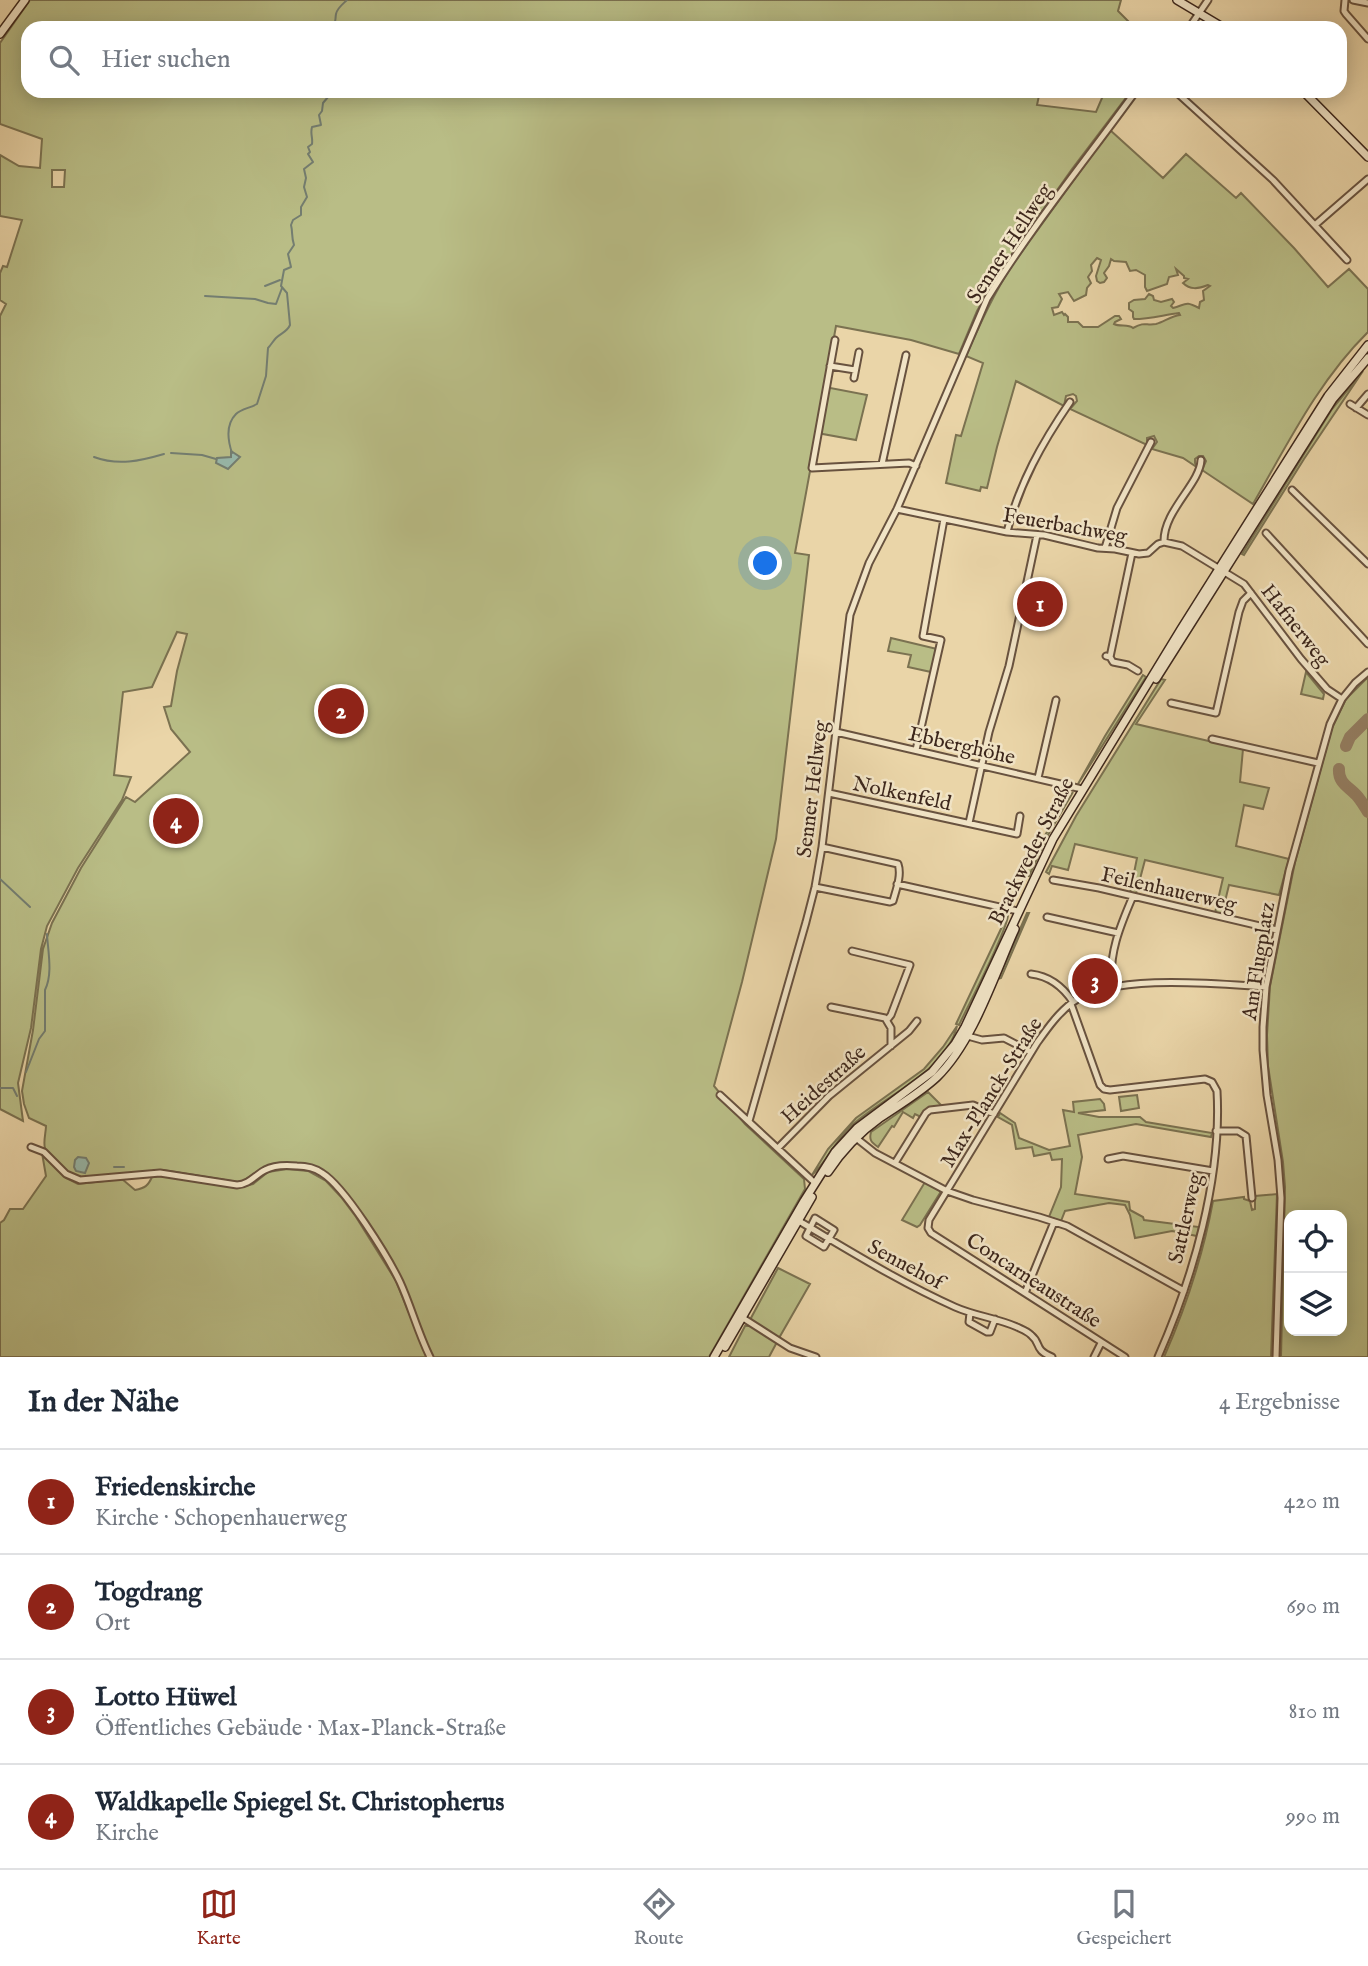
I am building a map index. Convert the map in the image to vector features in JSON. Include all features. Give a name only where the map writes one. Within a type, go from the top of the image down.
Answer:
[{"type":"main road","points":[[0,34],[25,0]]},
{"type":"main road","points":[[1177,0],[1213,21]]},
{"type":"main road","points":[[1310,98],[1366,153]]},
{"type":"main road","name":"Brackweder Straße","points":[[714,1357],[835,1152],[854,1135],[922,1089],[949,1063],[1057,840],[1328,396],[1368,345]]},
{"type":"main road","name":"Brackweder Straße","points":[[964,1035],[1047,849],[1082,789],[1333,399],[1368,358]]},
{"type":"main road","name":"Brackweder Straße","points":[[720,1357],[819,1184],[854,1135]]},
{"type":"street","points":[[1194,21],[1208,0]]},
{"type":"street","points":[[1345,0],[1344,11],[1368,39]]},
{"type":"street","points":[[1353,0],[1368,4]]},
{"type":"street","name":"Senner Hellweg","points":[[749,1121],[815,887],[850,615],[869,563],[897,509],[987,299],[1052,203],[1131,98]]},
{"type":"street","points":[[1183,98],[1267,175],[1347,260]]},
{"type":"street","points":[[1315,225],[1368,179]]},
{"type":"street","points":[[835,340],[812,468],[909,463],[916,466]]},
{"type":"street","points":[[854,378],[859,352]]},
{"type":"street","points":[[882,464],[906,355]]},
{"type":"street","points":[[830,366],[855,370]]},
{"type":"street","points":[[1368,394],[1353,406],[1368,415]]},
{"type":"street","points":[[1007,532],[1031,465],[1070,402]]},
{"type":"street","points":[[1105,548],[1117,508],[1151,442]]},
{"type":"street","points":[[1201,460],[1199,469],[1164,532],[1164,542],[1182,546],[1222,569]]},
{"type":"street","points":[[1292,490],[1368,564]]},
{"type":"street","name":"Feuerbachweg","points":[[897,509],[1007,532],[1038,535],[1132,553],[1148,553],[1164,542]]},
{"type":"street","points":[[916,750],[941,640],[923,636],[944,519]]},
{"type":"street","points":[[1266,533],[1368,643]]},
{"type":"street","name":"Nolkenfeld","points":[[969,823],[989,732],[1009,666],[1038,535]]},
{"type":"street","points":[[1132,553],[1108,656],[1113,662],[1128,665],[1138,671]]},
{"type":"street","name":"Hafnerweg","points":[[1222,569],[1238,579],[1251,593],[1327,690],[1342,699]]},
{"type":"street","points":[[1171,703],[1216,713],[1239,612],[1243,601],[1251,593]]},
{"type":"street","name":"Am Flugplatz","points":[[1276,1357],[1281,1198],[1263,1051],[1266,987],[1292,859],[1330,724],[1342,699],[1368,672]]},
{"type":"street","points":[[1038,778],[1056,700]]},
{"type":"street","name":"Ebberghöhe","points":[[836,732],[1082,789]]},
{"type":"street","points":[[1212,739],[1318,763]]},
{"type":"street","name":"Nolkenfeld","points":[[829,793],[1017,834],[1020,816]]},
{"type":"street","points":[[815,887],[890,902],[893,901],[900,868],[898,864],[822,847]]},
{"type":"street","name":"Feilenhauerweg","points":[[1053,880],[1277,930]]},
{"type":"street","points":[[897,884],[1018,911]]},
{"type":"street","points":[[1112,988],[1112,955],[1133,896]]},
{"type":"street","points":[[1047,917],[1118,933]]},
{"type":"street","points":[[852,951],[910,965],[887,1020]]},
{"type":"street","points":[[1031,974],[1050,979],[1072,1003]]},
{"type":"street","name":"Max-Planck-Straße","points":[[928,1228],[929,1220],[1031,1052],[1072,1003],[1112,988],[1170,982],[1266,987]]},
{"type":"street","name":"Sattlerweg","points":[[1072,1003],[1100,1085],[1104,1089],[1202,1080],[1212,1082],[1218,1095],[1213,1171],[1200,1236],[1184,1291],[1158,1357]]},
{"type":"street","name":"Heidestraße","points":[[831,1007],[887,1020],[892,1033],[891,1046]]},
{"type":"street","name":"Heidestraße","points":[[778,1148],[829,1096],[909,1031],[917,1021]]},
{"type":"street","points":[[964,1035],[982,1040],[1004,1038],[1031,1052]]},
{"type":"street","points":[[720,1095],[815,1182]]},
{"type":"street","points":[[895,1163],[926,1113],[930,1111],[973,1105],[994,1114]]},
{"type":"street","points":[[1216,1130],[1238,1131],[1246,1136],[1252,1198]]},
{"type":"street","points":[[854,1135],[875,1153],[947,1191],[1070,1228],[1184,1291]]},
{"type":"street","points":[[31,1147],[44,1152],[66,1174],[80,1180],[160,1173],[237,1185],[246,1183],[272,1167],[296,1166],[317,1170],[335,1184],[391,1265],[430,1357]]},
{"type":"street","points":[[1108,1158],[1123,1157],[1213,1171]]},
{"type":"street","name":"Sennehof","points":[[817,1218],[834,1228],[830,1239],[823,1247],[807,1237],[814,1219],[817,1218]]},
{"type":"street","name":"Sennehof","points":[[799,1221],[916,1288],[970,1313],[1010,1324],[1029,1333],[1042,1352],[1052,1357]]},
{"type":"street","points":[[1025,1293],[1054,1222]]},
{"type":"street","name":"Concarneaustraße","points":[[928,1228],[931,1233],[1125,1357]]},
{"type":"street","name":"Sennehof","points":[[970,1313],[969,1322],[987,1332],[990,1332],[995,1319]]},
{"type":"street","points":[[743,1318],[790,1348],[816,1357]]},
{"type":"street","points":[[1094,1357],[1101,1343]]},
{"type":"green space","points":[[30,0],[1121,0],[1118,11],[1128,21],[21,21],[21,98],[1038,98],[1037,105],[1096,112],[1102,98],[1126,98],[1000,271],[977,311],[959,354],[911,340],[836,326],[825,387],[867,395],[856,440],[817,433],[795,553],[809,555],[776,839],[714,1086],[745,1124],[804,1179],[805,1189],[709,1357],[432,1357],[406,1289],[333,1179],[313,1166],[284,1163],[264,1167],[238,1182],[163,1170],[78,1178],[50,1157],[44,1143],[46,1126],[29,1118],[22,1091],[43,949],[52,923],[81,868],[126,797],[135,802],[190,752],[171,729],[164,707],[171,706],[187,634],[177,632],[152,687],[123,692],[114,775],[131,777],[122,800],[78,868],[47,926],[41,949],[31,1028],[18,1083],[23,1121],[0,1109],[0,316],[6,304],[0,300],[0,273],[3,266],[7,267],[22,220],[0,216],[0,155],[19,166],[40,168],[42,139],[0,124],[0,43]],"holes":[[[52,170],[65,170],[64,187],[52,187]]]},
{"type":"green space","points":[[1110,130],[1163,178],[1186,154],[1236,198],[1241,193],[1328,287],[1349,269],[1368,289],[1368,332],[1319,392],[1253,504],[1202,470],[1206,461],[1203,456],[1195,459],[1198,468],[1183,458],[1152,449],[1157,442],[1154,436],[1147,438],[1147,445],[1070,409],[1077,401],[1073,394],[1066,396],[1064,406],[1016,381],[987,488],[981,487],[980,491],[946,483],[956,435],[961,436],[983,363],[966,356],[993,297],[1013,264]],"holes":[[[1097,258],[1101,260],[1096,276],[1100,283],[1107,278],[1104,273],[1111,259],[1126,262],[1130,271],[1136,270],[1145,275],[1147,291],[1167,284],[1169,277],[1178,275],[1176,269],[1188,279],[1183,283],[1188,287],[1210,286],[1203,291],[1204,300],[1200,302],[1199,308],[1188,304],[1173,308],[1172,299],[1161,302],[1154,300],[1149,294],[1145,299],[1129,303],[1134,319],[1180,315],[1156,324],[1143,324],[1133,328],[1116,325],[1115,322],[1121,319],[1115,316],[1098,327],[1083,327],[1078,322],[1068,322],[1068,317],[1062,312],[1054,315],[1052,308],[1058,307],[1062,299],[1059,294],[1068,292],[1074,301],[1086,295],[1091,283],[1088,277],[1092,271],[1091,265]]]},
{"type":"green space","points":[[1363,371],[1244,555],[1242,554],[1332,409]]},
{"type":"green space","points":[[891,638],[937,649],[931,672],[908,667],[911,655],[888,651]]},
{"type":"green space","points":[[1306,672],[1324,694],[1323,699],[1301,694]]},
{"type":"green space","points":[[1143,675],[1146,677],[1078,784],[1105,736]]},
{"type":"green space","points":[[1368,677],[1368,1357],[1281,1357],[1284,1230],[1284,1336],[1347,1336],[1347,1210],[1284,1210],[1283,1162],[1268,1066],[1267,1035],[1270,986],[1295,862],[1332,728],[1346,699]]},
{"type":"green space","points":[[1161,679],[1165,680],[1136,724],[1243,749],[1240,782],[1269,788],[1263,809],[1244,805],[1236,846],[1289,859],[1279,895],[1229,885],[1222,914],[1215,913],[1223,878],[1145,860],[1136,894],[1130,893],[1137,858],[1075,844],[1068,870],[1052,866],[1049,874],[1046,872],[1076,816]]},
{"type":"green space","points":[[1073,792],[1048,835],[1029,876],[1024,875],[1036,849]]},
{"type":"green space","points":[[1027,913],[1001,978],[998,979]]},
{"type":"green space","points":[[1008,914],[987,968],[959,1025],[956,1024]]},
{"type":"green space","points":[[957,1026],[951,1043],[940,1057],[911,1083],[849,1128],[812,1175],[828,1149],[856,1118],[924,1069]]},
{"type":"green space","points":[[928,1092],[942,1106],[933,1107],[921,1117],[915,1114],[913,1118],[903,1112],[878,1147],[872,1142],[871,1132]]},
{"type":"green space","points":[[1137,1095],[1139,1108],[1121,1111],[1119,1097]]},
{"type":"green space","points":[[1100,1099],[1105,1110],[1078,1113],[1099,1117],[1140,1117],[1146,1122],[1212,1133],[1211,1137],[1136,1124],[1078,1135],[1082,1157],[1075,1194],[1129,1202],[1130,1210],[1144,1220],[1199,1227],[1197,1236],[1172,1231],[1135,1238],[1125,1205],[1109,1203],[1065,1211],[1061,1221],[1049,1217],[1061,1187],[1062,1159],[1052,1160],[1050,1153],[1034,1156],[1032,1147],[1016,1149],[1012,1125],[998,1117],[1000,1113],[1015,1123],[1019,1138],[1049,1150],[1070,1146],[1063,1110],[1074,1112],[1073,1102]]},
{"type":"green space","points":[[42,1153],[66,1178],[78,1184],[122,1179],[135,1190],[146,1186],[152,1177],[161,1176],[240,1187],[253,1184],[268,1172],[287,1169],[308,1171],[326,1181],[356,1217],[396,1281],[427,1357],[0,1357],[0,1223],[10,1209],[23,1209],[46,1176]]},
{"type":"green space","points":[[925,1182],[940,1193],[917,1227],[902,1220]]},
{"type":"green space","points":[[1277,1194],[1271,1357],[1164,1357],[1193,1280],[1213,1201],[1244,1197],[1250,1201],[1252,1210],[1255,1209],[1255,1196]]},
{"type":"green space","points":[[778,1268],[810,1284],[779,1338],[752,1322],[751,1318]]},
{"type":"green space","points":[[745,1326],[751,1326],[777,1342],[769,1357],[729,1357]]},
{"type":"shaded area","points":[[231,451],[240,457],[228,469],[216,463],[217,458],[231,457]]},
{"type":"shaded area","points":[[78,1157],[86,1158],[89,1163],[85,1173],[76,1171],[74,1167]]},
{"type":"waterway","points":[[335,21],[338,10],[347,0]]},
{"type":"waterway","points":[[232,453],[230,423],[238,412],[257,404],[266,376],[268,348],[290,325],[287,293],[281,286],[284,270],[291,267],[288,254],[294,245],[291,225],[293,220],[301,215],[301,207],[307,197],[304,169],[313,162],[308,154],[308,147],[312,144],[312,127],[321,125],[319,115],[327,98]]},
{"type":"waterway","points":[[265,286],[280,280]]},
{"type":"waterway","points":[[205,296],[255,299],[276,304],[282,288]]},
{"type":"waterway","points":[[171,453],[202,455],[216,459]]},
{"type":"waterway","points":[[94,457],[129,462],[164,454]]},
{"type":"waterway","points":[[0,879],[30,907]]},
{"type":"waterway","points":[[26,1072],[45,1031],[45,990],[49,970],[47,934]]},
{"type":"waterway","points":[[0,1088],[13,1088],[17,1096]]},
{"type":"waterway","points":[[114,1167],[124,1167]]},
{"type":"taxiway","points":[[1346,746],[1350,737],[1368,719]]},
{"type":"taxiway","points":[[1339,769],[1342,782],[1358,797],[1368,812]]},
{"type":"place","name":"Friedenskirche","points":[[1040,604]]},
{"type":"place","name":"Togdrang","points":[[341,711]]},
{"type":"place","name":"Waldkapelle Spiegel St. Christopherus","points":[[176,821]]},
{"type":"place","name":"Lotto Hüwel","points":[[1095,981]]}]
